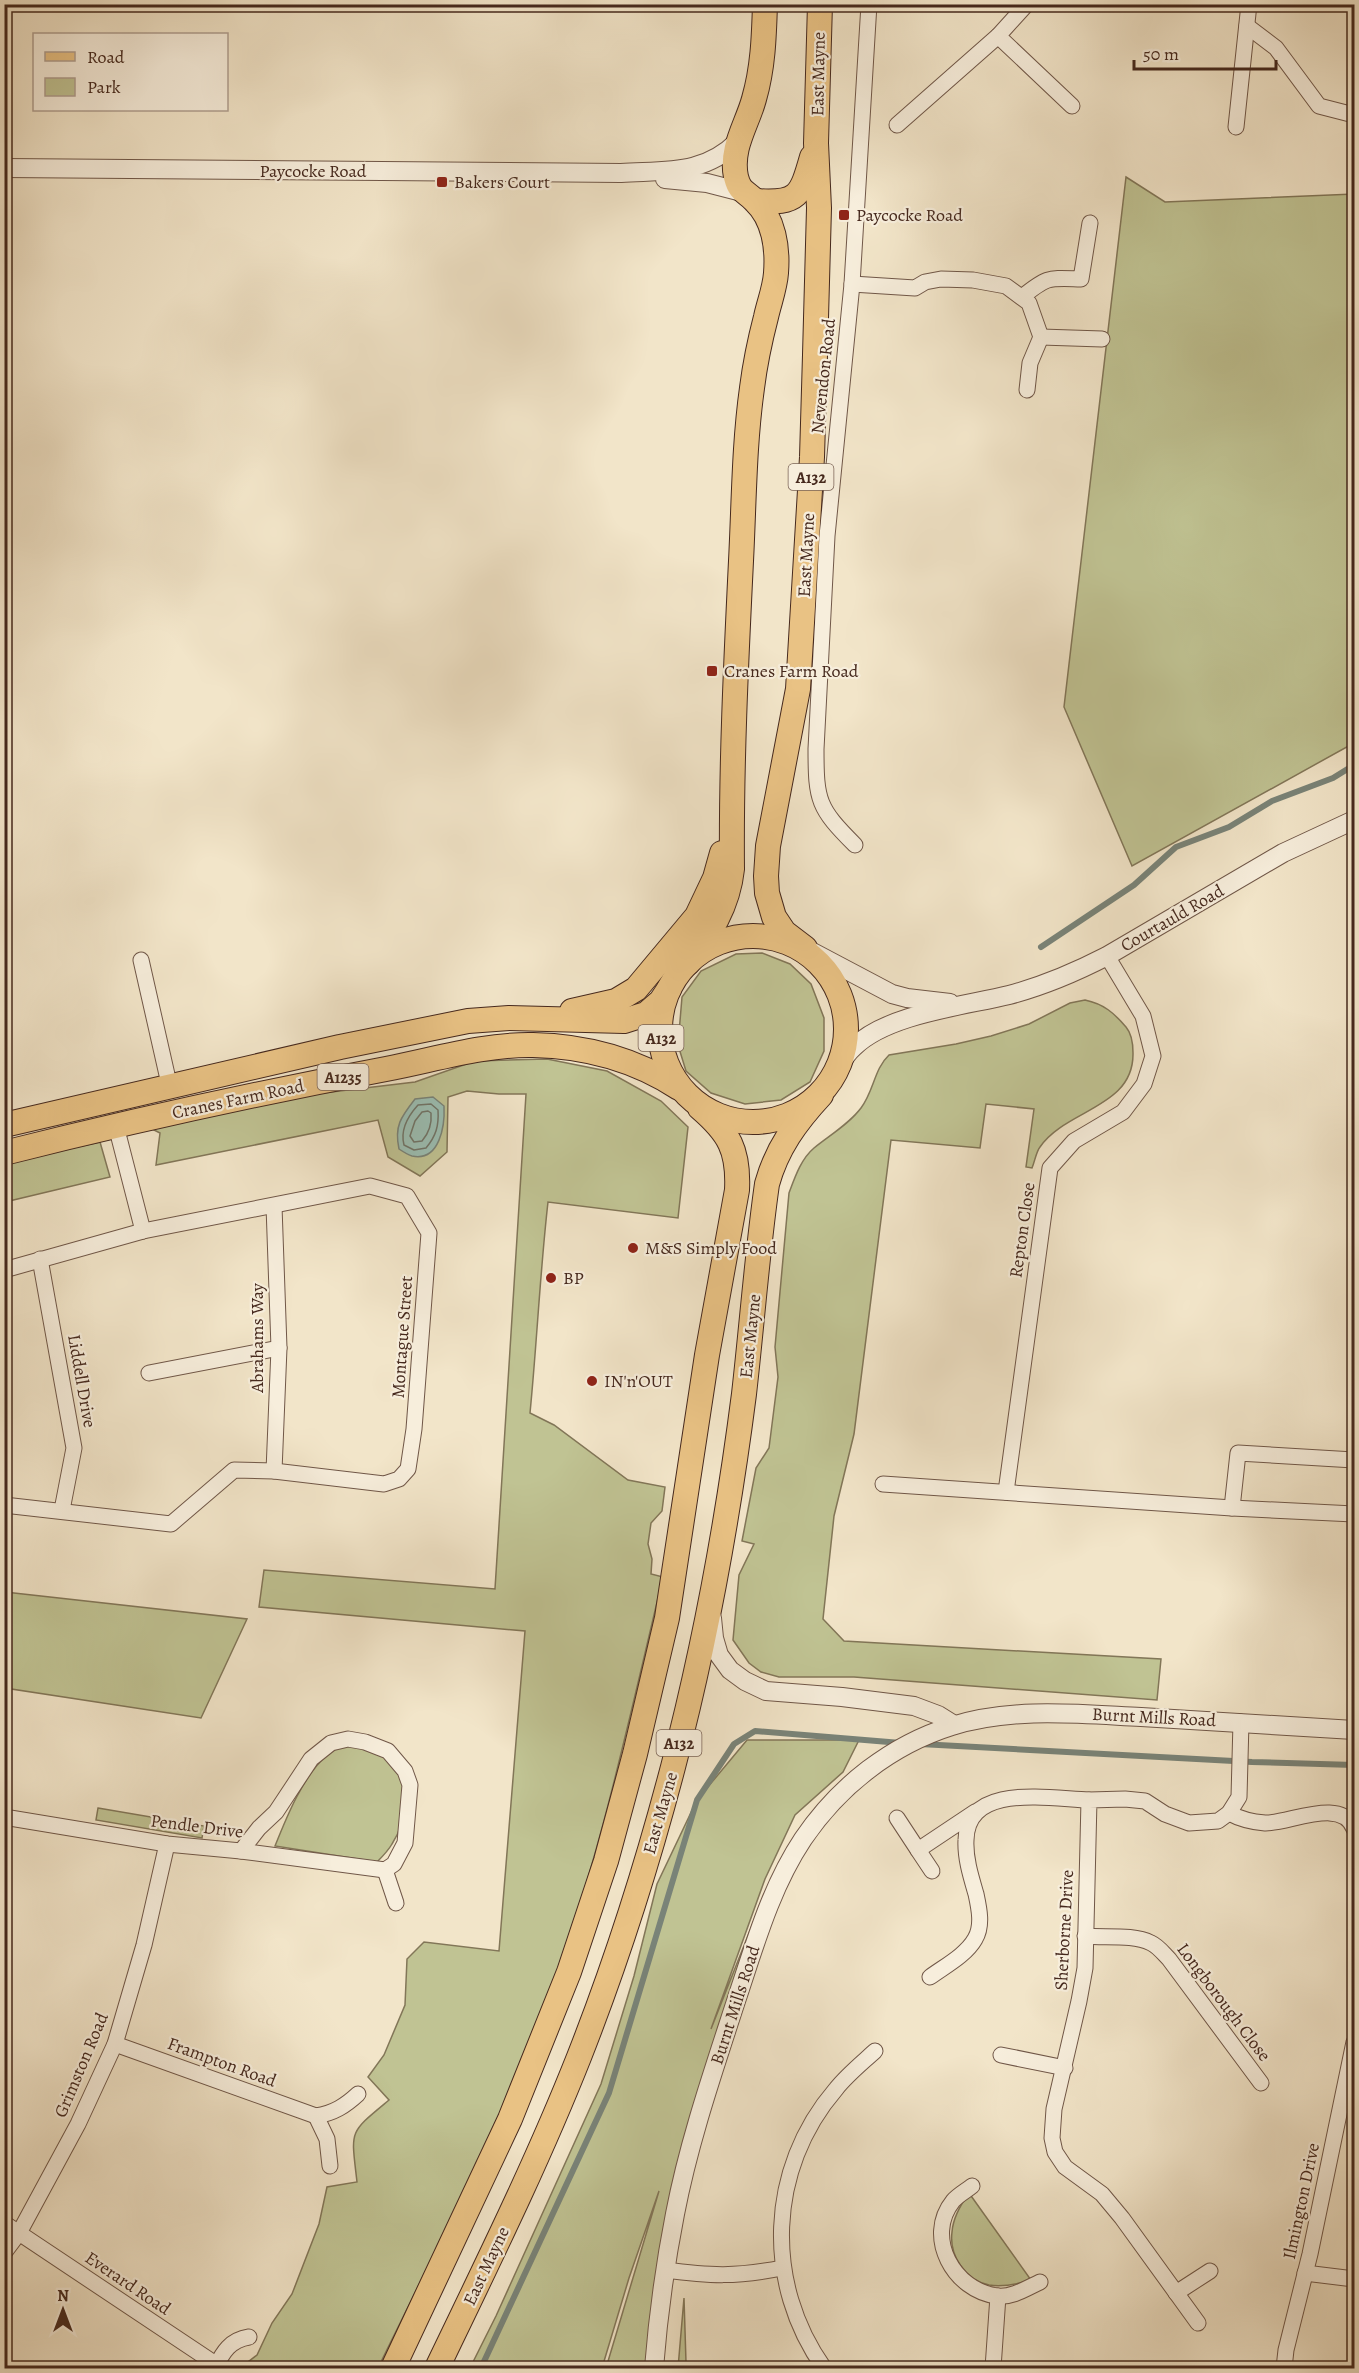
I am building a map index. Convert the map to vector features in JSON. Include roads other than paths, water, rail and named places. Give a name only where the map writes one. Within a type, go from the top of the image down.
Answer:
[{"type":"main road","name":"A132","points":[[688,963],[707,946],[728,939],[755,935],[780,937],[805,948],[819,960],[837,992],[844,1028],[844,1046],[837,1069],[820,1095],[807,1106],[789,1115],[761,1122],[735,1121],[718,1117],[700,1108],[679,1088],[664,1059],[659,1026],[662,1007],[669,990],[688,963],[714,928],[728,893],[732,869],[735,680],[752,388],[759,342],[776,275],[777,254],[770,225],[736,177],[735,159],[738,141],[754,100],[763,59],[765,4]]},
{"type":"main road","name":"East Mayne","points":[[805,948],[784,932],[774,917],[768,900],[766,876],[768,846],[798,689],[815,367],[819,208],[816,143],[820,4]]},
{"type":"main road","name":"East Mayne","points":[[749,196],[779,203],[792,198],[805,182],[816,143]]},
{"type":"main road","points":[[509,1018],[553,1014],[605,1004],[627,996],[636,988],[687,930],[703,906],[717,871],[732,806]]},
{"type":"main road","name":"Cranes Farm Road","points":[[4,1125],[446,1025],[509,1018],[624,1021],[646,1014],[661,1001],[669,990]]},
{"type":"main road","name":"Cranes Farm Road","points":[[4,1153],[305,1084],[514,1045],[551,1046],[602,1054],[646,1068],[679,1088]]},
{"type":"main road","name":"East Mayne","points":[[437,2368],[548,2130],[578,2060],[623,1938],[674,1767],[698,1663],[717,1563],[742,1404],[767,1184],[775,1160],[789,1132],[820,1095]]},
{"type":"main road","name":"East Mayne","points":[[393,2368],[510,2119],[560,1993],[606,1861],[635,1754],[667,1618],[707,1355],[737,1190],[737,1167],[733,1146],[722,1128],[700,1108]]},
{"type":"street","name":"Nevendon Road","points":[[855,845],[832,822],[824,810],[818,787],[816,758],[827,536],[852,284],[869,4]]},
{"type":"street","points":[[897,125],[998,36],[1027,4]]},
{"type":"street","points":[[1236,127],[1249,4]]},
{"type":"street","points":[[1247,26],[1276,48],[1319,106],[1354,115]]},
{"type":"street","points":[[998,36],[1072,106]]},
{"type":"street","name":"Paycocke Road","points":[[4,168],[621,173],[682,169],[708,164],[724,155],[738,141]]},
{"type":"street","name":"Paycocke Road","points":[[621,173],[707,183],[749,196]]},
{"type":"street","points":[[1022,297],[1042,281],[1053,278],[1081,279],[1090,223]]},
{"type":"street","points":[[852,284],[915,288],[925,282],[941,279],[973,280],[1006,286],[1029,303],[1041,337],[1029,363],[1027,390]]},
{"type":"street","points":[[1041,337],[1102,339]]},
{"type":"street","name":"Courtauld Road","points":[[837,1069],[854,1047],[877,1032],[931,1012],[1040,986],[1107,956],[1283,853],[1354,820]]},
{"type":"street","name":"Courtauld Road","points":[[805,948],[899,996],[932,1002],[954,1003],[982,1000]]},
{"type":"street","name":"Repton Close","points":[[1006,1492],[1050,1168],[1074,1141],[1123,1112],[1144,1084],[1153,1056],[1143,1016],[1107,956]]},
{"type":"street","points":[[141,960],[170,1088]]},
{"type":"street","points":[[116,1126],[143,1231]]},
{"type":"street","name":"Montague Street","points":[[4,1270],[143,1231],[370,1186],[407,1196],[429,1233],[414,1429],[408,1469],[399,1479],[384,1484],[274,1471],[234,1470],[171,1524],[4,1505]]},
{"type":"street","name":"Abrahams Way","points":[[274,1206],[279,1348],[274,1471]]},
{"type":"street","name":"Liddell Drive","points":[[40,1259],[74,1448],[62,1510]]},
{"type":"street","points":[[149,1373],[279,1348]]},
{"type":"street","points":[[1232,1508],[1238,1453],[1354,1460]]},
{"type":"street","points":[[883,1484],[1354,1514]]},
{"type":"street","points":[[717,1563],[712,1616],[714,1638],[719,1655],[730,1670],[745,1681],[766,1691],[914,1706],[938,1715],[954,1725]]},
{"type":"street","name":"Burnt Mills Road","points":[[654,2368],[665,2270],[675,2212],[709,2083],[765,1916],[786,1865],[820,1815],[846,1789],[877,1762],[913,1741],[954,1725],[1005,1716],[1048,1714],[1241,1722],[1354,1730]]},
{"type":"street","points":[[918,1851],[986,1805],[1000,1799],[1145,1801],[1189,1823],[1218,1821],[1237,1804],[1240,1783],[1241,1722]]},
{"type":"street","points":[[241,1851],[259,1828],[276,1812],[310,1759],[331,1743],[348,1739],[365,1742],[388,1751],[405,1771],[410,1785],[405,1843],[394,1864],[385,1870],[396,1903]]},
{"type":"street","name":"Sherborne Drive","points":[[1089,1800],[1085,1968],[1053,2123],[1052,2138],[1055,2152],[1065,2167],[1102,2194],[1198,2323]]},
{"type":"street","points":[[930,1977],[969,1948],[977,1937],[978,1904],[966,1838],[975,1812]]},
{"type":"street","points":[[1229,1813],[1240,1819],[1266,1823],[1287,1821],[1310,1813],[1329,1813],[1342,1816],[1354,1826]]},
{"type":"street","name":"Pendle Drive","points":[[4,1817],[167,1844],[241,1851],[385,1870]]},
{"type":"street","points":[[897,1818],[932,1871]]},
{"type":"street","name":"Grimston Road","points":[[4,2253],[19,2233],[78,2124],[115,2044],[144,1945],[167,1844]]},
{"type":"street","name":"Longborough Close","points":[[1085,1936],[1140,1941],[1151,1943],[1158,1948],[1169,1959],[1260,2083]]},
{"type":"street","name":"Ilmington Drive","points":[[1284,2368],[1286,2350],[1305,2273],[1347,2115],[1354,2042]]},
{"type":"street","name":"Frampton Road","points":[[115,2044],[316,2116]]},
{"type":"street","points":[[824,2368],[812,2352],[795,2317],[782,2268],[783,2215],[787,2182],[798,2150],[816,2116],[836,2089],[875,2051]]},
{"type":"street","points":[[1001,2055],[1065,2068]]},
{"type":"street","points":[[330,2166],[327,2139],[316,2116],[331,2113],[358,2094]]},
{"type":"street","points":[[972,2186],[953,2201],[944,2219],[942,2240],[946,2260],[958,2277],[975,2290],[998,2296],[1018,2293],[1040,2282]]},
{"type":"street","name":"Everard Road","points":[[4,2223],[216,2367]]},
{"type":"street","points":[[665,2270],[720,2276],[748,2275],[782,2268]]},
{"type":"street","points":[[1176,2293],[1210,2271]]},
{"type":"street","points":[[1305,2273],[1354,2280]]},
{"type":"street","points":[[993,2368],[998,2296]]},
{"type":"street","points":[[216,2367],[224,2351],[232,2343],[240,2338],[249,2337]]},
{"type":"water","points":[[433,1097],[444,1106],[442,1132],[439,1140],[429,1153],[421,1156],[410,1155],[399,1149],[397,1134],[400,1122],[415,1099]]},
{"type":"waterway","points":[[1041,947],[1134,885],[1176,847],[1229,827],[1272,801],[1333,778],[1354,765]]},
{"type":"waterway","points":[[481,2368],[609,2093],[697,1800],[734,1744],[755,1731],[901,1743]]},
{"type":"waterway","points":[[920,1744],[1252,1762],[1354,1765]]},
{"type":"place","name":"Bakers Court","points":[[442,182]]},
{"type":"place","name":"Paycocke Road","points":[[844,215]]},
{"type":"place","name":"Cranes Farm Road","points":[[712,671]]},
{"type":"place","name":"M&S Simply Food","points":[[633,1248]]},
{"type":"place","name":"BP","points":[[551,1278]]},
{"type":"place","name":"IN'n'OUT","points":[[592,1381]]}]
